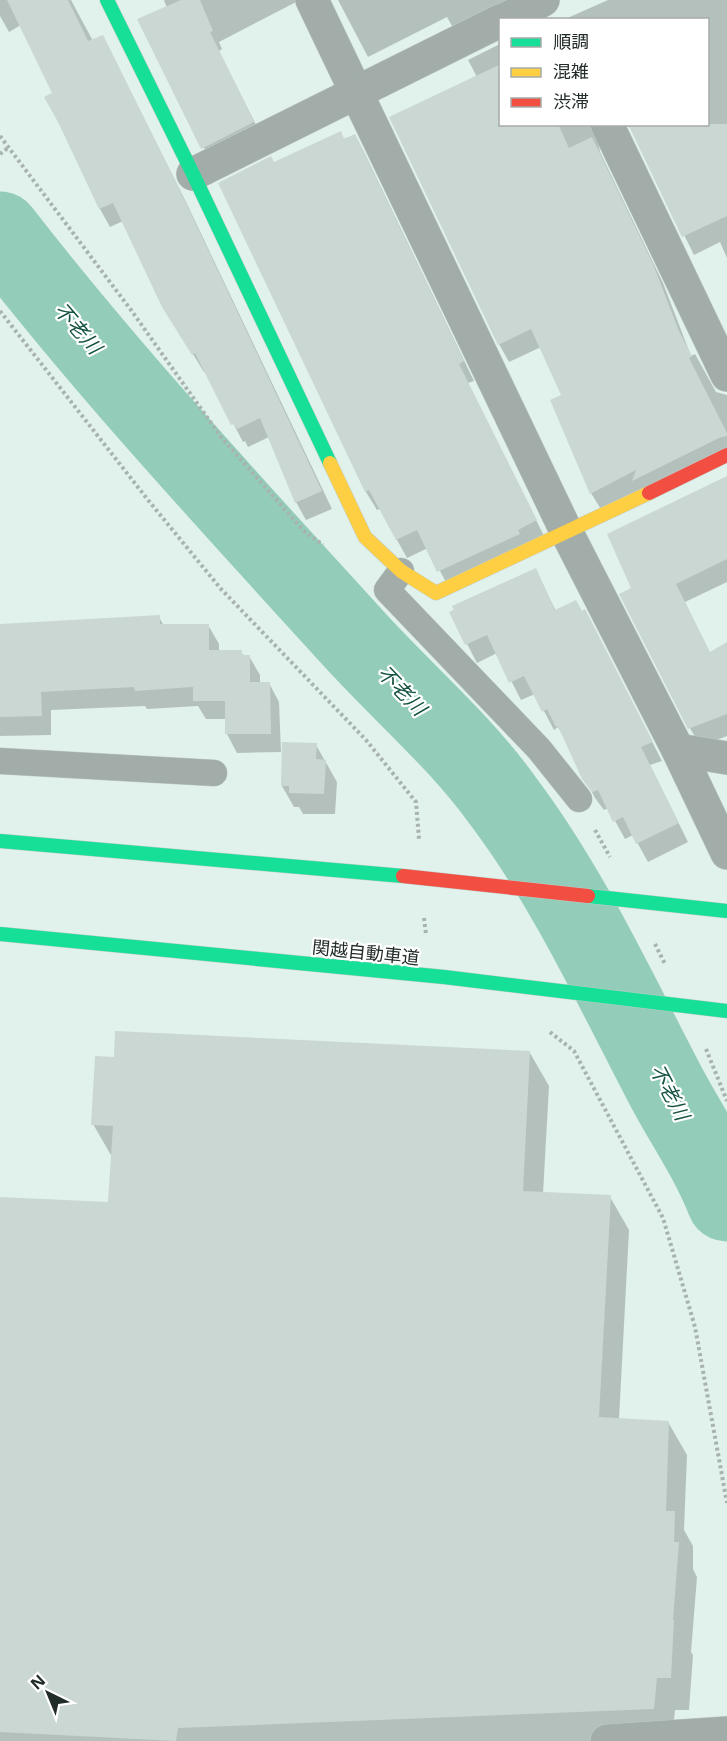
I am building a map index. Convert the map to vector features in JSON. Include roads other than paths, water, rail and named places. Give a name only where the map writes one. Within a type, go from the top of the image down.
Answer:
[{"type":"main road","points":[[107,0],[193,174],[365,537],[401,571],[436,593],[567,533],[727,455]]},
{"type":"main road","points":[[0,841],[351,870],[727,911]]},
{"type":"main road","name":"関越自動車道","points":[[0,934],[444,977],[727,1011]]},
{"type":"street","points":[[312,0],[567,533],[678,750],[727,854]]},
{"type":"street","points":[[506,18],[546,0],[556,18]]},
{"type":"street","points":[[193,174],[499,22]]},
{"type":"street","points":[[608,126],[727,375]]},
{"type":"street","points":[[678,750],[727,758]]},
{"type":"street","points":[[607,1741],[727,1733]]},
{"type":"lane","points":[[401,571],[387,590],[540,748],[579,798]]},
{"type":"lane","points":[[0,761],[214,773]]},
{"type":"waterway","name":"不老川","points":[[0,232],[85,337],[173,439],[354,639],[450,738],[503,801],[526,833],[568,901],[727,1201]]}]
